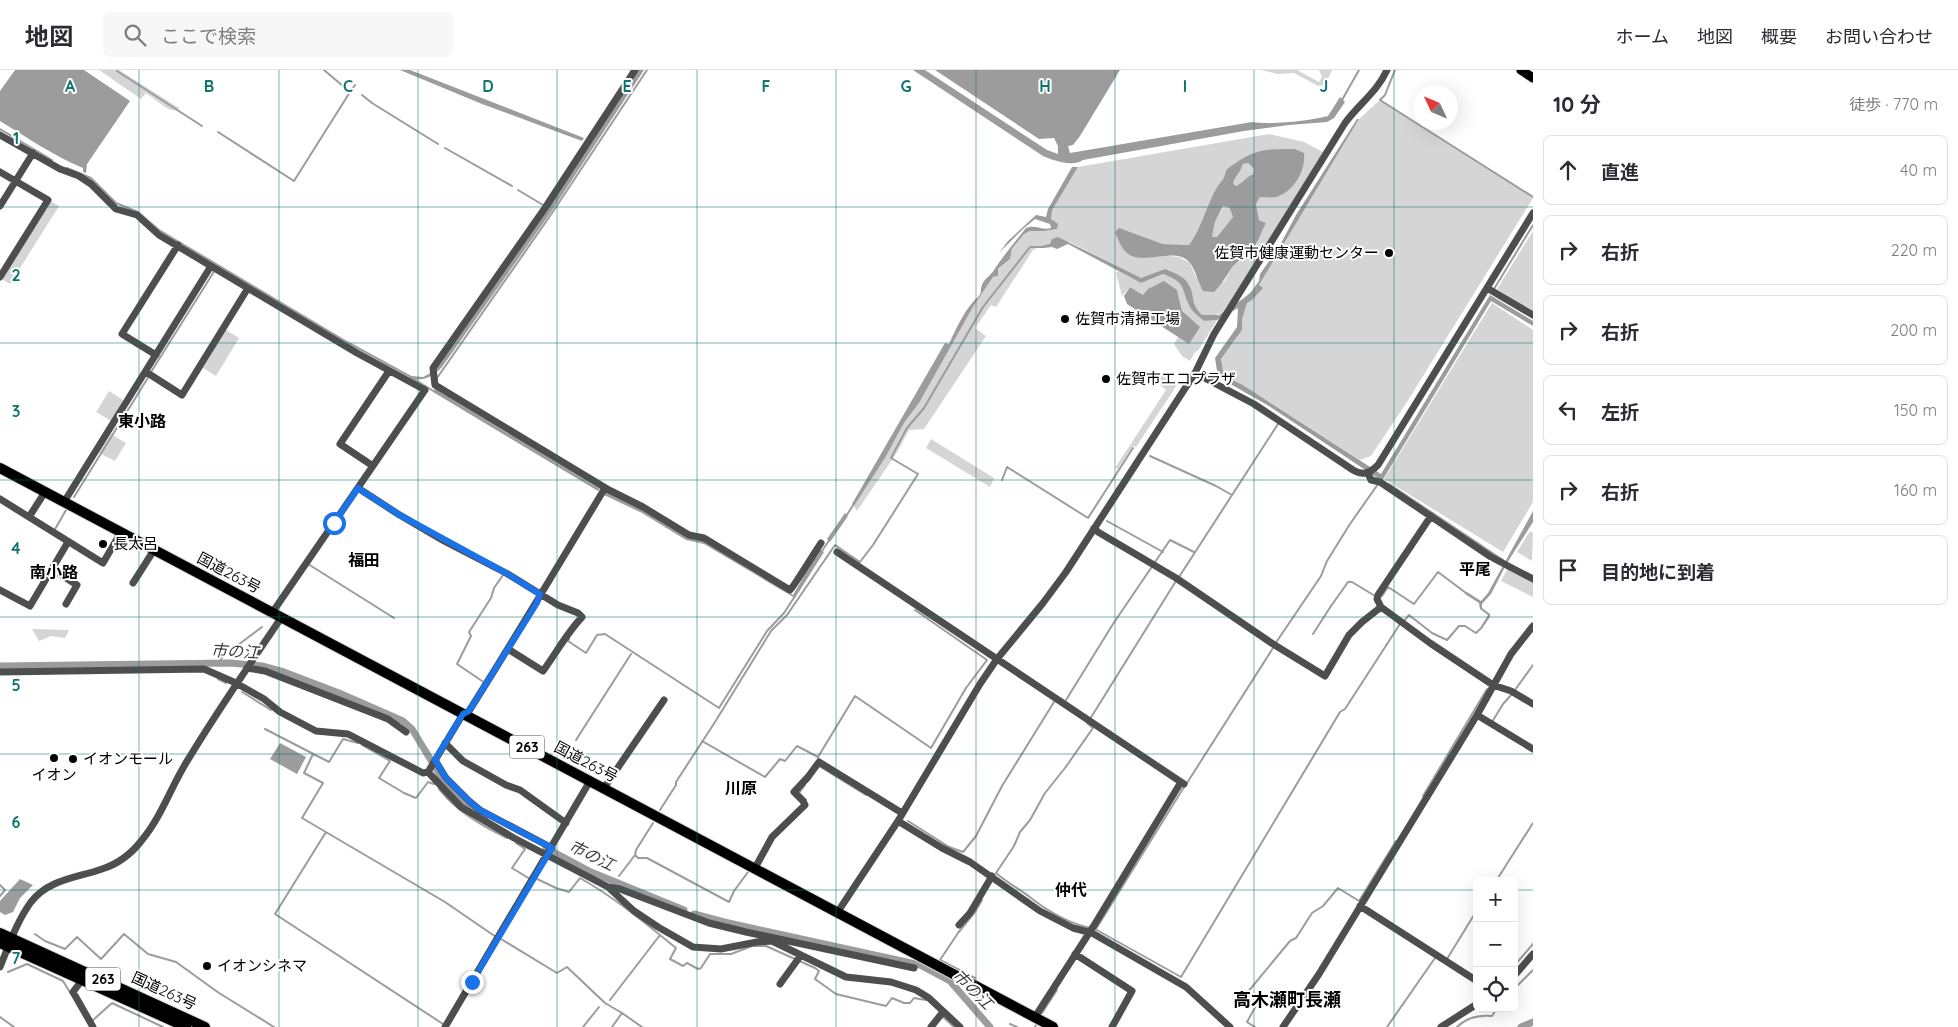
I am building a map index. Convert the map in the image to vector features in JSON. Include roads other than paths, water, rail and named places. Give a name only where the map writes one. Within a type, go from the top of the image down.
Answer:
[{"type":"highway","name":"国道263号","points":[[0,468],[1053,1027]]},
{"type":"highway","name":"国道263号","points":[[0,933],[7,943],[82,980],[186,1027]]},
{"type":"highway","name":"国道263号","points":[[7,943],[205,1027]]},
{"type":"main road","points":[[1521,70],[1533,78]]},
{"type":"street","points":[[635,70],[587,142],[583,152],[433,368],[435,385],[603,491],[643,507],[688,535],[704,538],[790,590],[821,542]]},
{"type":"street","points":[[837,913],[902,814],[980,684],[997,659],[1049,595],[1195,373],[1226,315],[1345,123],[1357,108],[1375,91],[1387,70]]},
{"type":"street","points":[[0,135],[60,169],[79,176],[91,184],[116,209],[138,216],[148,226],[214,268],[389,371],[425,390],[373,466],[360,489],[276,616],[252,661],[187,760],[161,810],[142,840],[132,851],[103,869],[54,884],[40,893],[32,902],[7,943],[0,967]]},
{"type":"street","points":[[0,206],[33,152]]},
{"type":"street","points":[[0,172],[48,200],[0,277]]},
{"type":"street","points":[[1195,373],[1225,387],[1353,470],[1360,474],[1368,473],[1376,467],[1490,290],[1533,213]]},
{"type":"street","points":[[156,355],[122,334],[178,245]]},
{"type":"street","points":[[64,502],[148,374],[156,355],[214,268]]},
{"type":"street","points":[[148,374],[182,395],[248,288]]},
{"type":"street","points":[[1490,290],[1533,315]]},
{"type":"street","points":[[373,466],[340,444],[389,371]]},
{"type":"street","points":[[1368,473],[1372,480],[1379,482],[1505,565],[1533,579]]},
{"type":"street","points":[[360,489],[398,514],[540,594],[578,613],[582,617],[572,627],[566,639],[543,671],[510,650]]},
{"type":"street","points":[[0,672],[204,669],[236,683],[264,699],[280,712],[316,731],[348,734],[423,773],[429,770],[463,714],[469,711],[510,650],[537,603],[540,594],[603,491]]},
{"type":"street","points":[[28,517],[45,492]]},
{"type":"street","points":[[0,499],[103,563],[121,532]]},
{"type":"street","points":[[1431,516],[1378,597],[1380,606],[1494,685],[1513,692],[1533,704]]},
{"type":"street","points":[[1094,528],[1178,579],[1275,645],[1326,676],[1349,635],[1380,606]]},
{"type":"street","points":[[0,590],[30,606],[68,542]]},
{"type":"street","points":[[134,583],[154,550]]},
{"type":"street","points":[[837,552],[1182,783],[1078,955],[1035,1017]]},
{"type":"street","points":[[52,569],[77,585],[66,604]]},
{"type":"street","points":[[1283,1027],[1319,974],[1477,714],[1511,654],[1533,626]]},
{"type":"street","points":[[247,668],[264,671],[388,719],[406,732]]},
{"type":"street","points":[[604,788],[664,700]]},
{"type":"street","points":[[1477,714],[1533,749]]},
{"type":"street","points":[[445,743],[463,761],[506,785],[520,790],[566,823]]},
{"type":"street","points":[[435,760],[446,778],[480,810],[552,848]]},
{"type":"street","points":[[755,868],[772,837],[804,803],[794,792],[818,764],[902,814]]},
{"type":"street","points":[[429,770],[461,808],[547,856],[608,887],[634,911],[658,928],[693,947],[721,949],[772,941],[799,958],[846,977],[891,982],[916,990],[929,998],[941,1014],[960,1027]]},
{"type":"street","points":[[446,1025],[590,781]]},
{"type":"street","points":[[898,820],[942,848],[970,862],[1048,915],[1073,928],[1092,931],[1186,987],[1230,1027]]},
{"type":"street","points":[[959,925],[970,913],[993,877]]},
{"type":"street","points":[[608,887],[620,889],[709,923],[914,968]]},
{"type":"street","points":[[1360,906],[1473,978]]},
{"type":"street","points":[[1518,971],[1533,954]]},
{"type":"street","points":[[1078,955],[1132,991],[1112,1027]]},
{"type":"street","points":[[780,984],[799,958]]},
{"type":"street","points":[[82,980],[73,992],[92,1024]]},
{"type":"street","points":[[1441,1027],[1473,1007]]},
{"type":"street","points":[[931,1027],[941,1014]]},
{"type":"waterway","points":[[324,70],[350,92],[355,85]]},
{"type":"waterway","points":[[437,378],[550,216],[647,70]]},
{"type":"waterway","points":[[1342,100],[1359,70]]},
{"type":"waterway","points":[[1395,70],[1385,95],[1380,100],[1533,197]]},
{"type":"waterway","points":[[117,71],[202,126]]},
{"type":"waterway","points":[[218,132],[294,181],[350,92]]},
{"type":"waterway","points":[[362,95],[438,144]]},
{"type":"waterway","points":[[0,129],[52,160]]},
{"type":"waterway","points":[[445,148],[512,186]]},
{"type":"waterway","points":[[67,168],[91,178],[116,203],[138,212],[159,230],[347,342],[411,377]]},
{"type":"waterway","points":[[518,190],[543,205]]},
{"type":"waterway","points":[[1494,289],[1533,225]]},
{"type":"waterway","points":[[660,810],[771,631],[787,615],[835,545],[860,562],[873,545],[918,474],[891,458],[907,428],[924,408],[983,307],[1030,247],[1044,247]]},
{"type":"waterway","points":[[151,372],[215,270]]},
{"type":"waterway","points":[[74,497],[149,376]]},
{"type":"waterway","points":[[414,379],[435,392]]},
{"type":"waterway","points":[[1179,577],[1278,424]]},
{"type":"waterway","points":[[1002,480],[1007,467],[1088,518],[1133,448]]},
{"type":"waterway","points":[[1150,456],[1232,495]]},
{"type":"waterway","points":[[1275,644],[1321,576],[1327,561],[1350,524],[1378,484]]},
{"type":"waterway","points":[[1389,484],[1503,560]]},
{"type":"waterway","points":[[846,516],[854,504]]},
{"type":"waterway","points":[[54,531],[66,510]]},
{"type":"waterway","points":[[1107,521],[1163,552]]},
{"type":"waterway","points":[[822,551],[830,539]]},
{"type":"waterway","points":[[1066,700],[1113,624],[1170,540],[1194,552]]},
{"type":"waterway","points":[[308,564],[394,618]]},
{"type":"waterway","points":[[1379,597],[1382,596],[1388,587],[1414,604],[1438,572],[1466,593]]},
{"type":"waterway","points":[[485,683],[457,664],[471,636],[469,632],[503,575]]},
{"type":"waterway","points":[[1090,719],[1176,581]]},
{"type":"waterway","points":[[1313,634],[1348,582],[1352,582],[1375,596]]},
{"type":"waterway","points":[[569,639],[568,641],[586,653],[597,635],[605,634],[719,708],[767,631],[784,613],[795,596]]},
{"type":"waterway","points":[[818,760],[818,757],[855,696],[931,748],[966,688],[987,660],[915,610]]},
{"type":"waterway","points":[[1404,621],[1409,615],[1432,633],[1447,640],[1459,626],[1465,626],[1476,633],[1480,629]]},
{"type":"waterway","points":[[1095,929],[1181,977],[1340,712],[1345,709],[1400,624]]},
{"type":"waterway","points":[[234,648],[262,627]]},
{"type":"waterway","points":[[1187,783],[1273,648]]},
{"type":"waterway","points":[[576,740],[631,654]]},
{"type":"waterway","name":"市の江","points":[[217,663],[222,658]]},
{"type":"waterway","name":"市の江","points":[[0,666],[231,663],[262,666],[284,672],[339,693],[403,721],[412,729],[452,792],[474,811],[485,817]]},
{"type":"waterway","points":[[1515,690],[1533,665]]},
{"type":"waterway","points":[[218,679],[226,683]]},
{"type":"waterway","points":[[1423,796],[1487,689]]},
{"type":"waterway","points":[[242,692],[271,710]]},
{"type":"waterway","points":[[1492,722],[1503,704],[1512,694]]},
{"type":"waterway","points":[[908,821],[949,847],[963,852],[976,836],[1002,786],[1054,702]]},
{"type":"waterway","points":[[996,873],[1045,793],[1093,728],[1087,723]]},
{"type":"waterway","points":[[265,729],[329,762],[343,739],[358,743]]},
{"type":"waterway","points":[[702,741],[765,777],[780,759],[785,761],[797,746],[818,757]]},
{"type":"waterway","points":[[362,745],[390,761],[379,778],[404,793],[416,798],[428,782],[434,784]]},
{"type":"waterway","points":[[313,754],[304,773],[323,783],[302,818],[445,902],[496,937]]},
{"type":"waterway","points":[[819,766],[866,795]]},
{"type":"waterway","points":[[805,785],[799,793],[806,800]]},
{"type":"waterway","points":[[1096,929],[1184,787]]},
{"type":"waterway","points":[[439,789],[454,805],[470,817],[507,838]]},
{"type":"waterway","points":[[635,855],[636,850],[653,823]]},
{"type":"waterway","points":[[1499,877],[1533,823]]},
{"type":"waterway","points":[[326,832],[275,914],[443,1024]]},
{"type":"waterway","points":[[1255,1027],[1247,1022],[1258,1002],[1247,993],[1290,941],[1296,938],[1312,913],[1323,906],[1338,888],[1359,901],[1396,841]]},
{"type":"waterway","points":[[516,843],[525,849],[512,868],[530,879]]},
{"type":"waterway","name":"市の江","points":[[546,848],[591,872],[684,910]]},
{"type":"waterway","points":[[619,876],[635,855],[638,858],[647,858],[729,902],[734,891],[748,872]]},
{"type":"waterway","points":[[996,873],[1052,912],[1066,920],[1090,928]]},
{"type":"waterway","points":[[535,878],[569,892],[580,878],[593,885],[676,948],[670,959],[683,966],[687,963],[698,969],[701,968],[710,954],[731,954],[752,946],[766,946],[815,968],[819,971],[815,979],[836,994],[886,1006],[892,998],[904,1003],[910,1003],[914,998],[926,1000]]},
{"type":"waterway","points":[[0,885],[5,890],[0,896]]},
{"type":"waterway","points":[[975,978],[940,960],[982,900]]},
{"type":"waterway","name":"市の江","points":[[694,914],[920,965],[950,981],[990,1027]]},
{"type":"waterway","points":[[1447,959],[1473,917]]},
{"type":"waterway","points":[[35,934],[45,941],[65,949],[77,937],[101,959],[124,934],[148,954],[176,962],[219,993],[274,1027]]},
{"type":"waterway","points":[[610,1000],[660,935]]},
{"type":"waterway","points":[[501,939],[557,973],[567,967],[605,1003],[622,1013]]},
{"type":"waterway","points":[[1518,961],[1533,944]]},
{"type":"waterway","points":[[1387,1027],[1435,958]]},
{"type":"waterway","points":[[8,972],[27,964],[63,981],[71,994]]},
{"type":"waterway","points":[[1518,985],[1533,970]]},
{"type":"waterway","points":[[970,989],[986,1008]]},
{"type":"waterway","points":[[1042,1013],[1057,990]]},
{"type":"waterway","points":[[92,1021],[112,1003],[163,1027]]},
{"type":"waterway","points":[[583,1027],[599,1007]]},
{"type":"waterway","points":[[1457,1027],[1464,1021],[1482,1016],[1492,1016],[1494,1012]]},
{"type":"waterway","points":[[612,1027],[622,1013],[642,1027]]},
{"type":"waterway","points":[[0,1017],[14,1027]]},
{"type":"waterway","points":[[943,1017],[954,1027]]},
{"type":"waterway","name":"市の江","points":[[1521,1027],[1533,1022]]},
{"type":"waterway","points":[[1010,1024],[1017,1027]]},
{"type":"place","name":"佐賀市健康運動センター","points":[[1389,253]]},
{"type":"place","name":"佐賀市清掃工場","points":[[1065,319]]},
{"type":"place","name":"佐賀市エコプラザ","points":[[1106,379]]},
{"type":"place","name":"長太呂","points":[[103,544]]},
{"type":"place","name":"イオン","points":[[54,758]]},
{"type":"place","name":"イオンモール","points":[[73,759]]},
{"type":"place","name":"イオンシネマ","points":[[207,966]]},
{"type":"district","name":"東小路","points":[[142,421]]},
{"type":"district","name":"福田","points":[[364,560]]},
{"type":"district","name":"平尾","points":[[1475,569]]},
{"type":"district","name":"南小路","points":[[54,572]]},
{"type":"district","name":"川原","points":[[741,788]]},
{"type":"district","name":"仲代","points":[[1071,890]]},
{"type":"district","name":"高木瀬町長瀬","points":[[1287,1000]]}]
